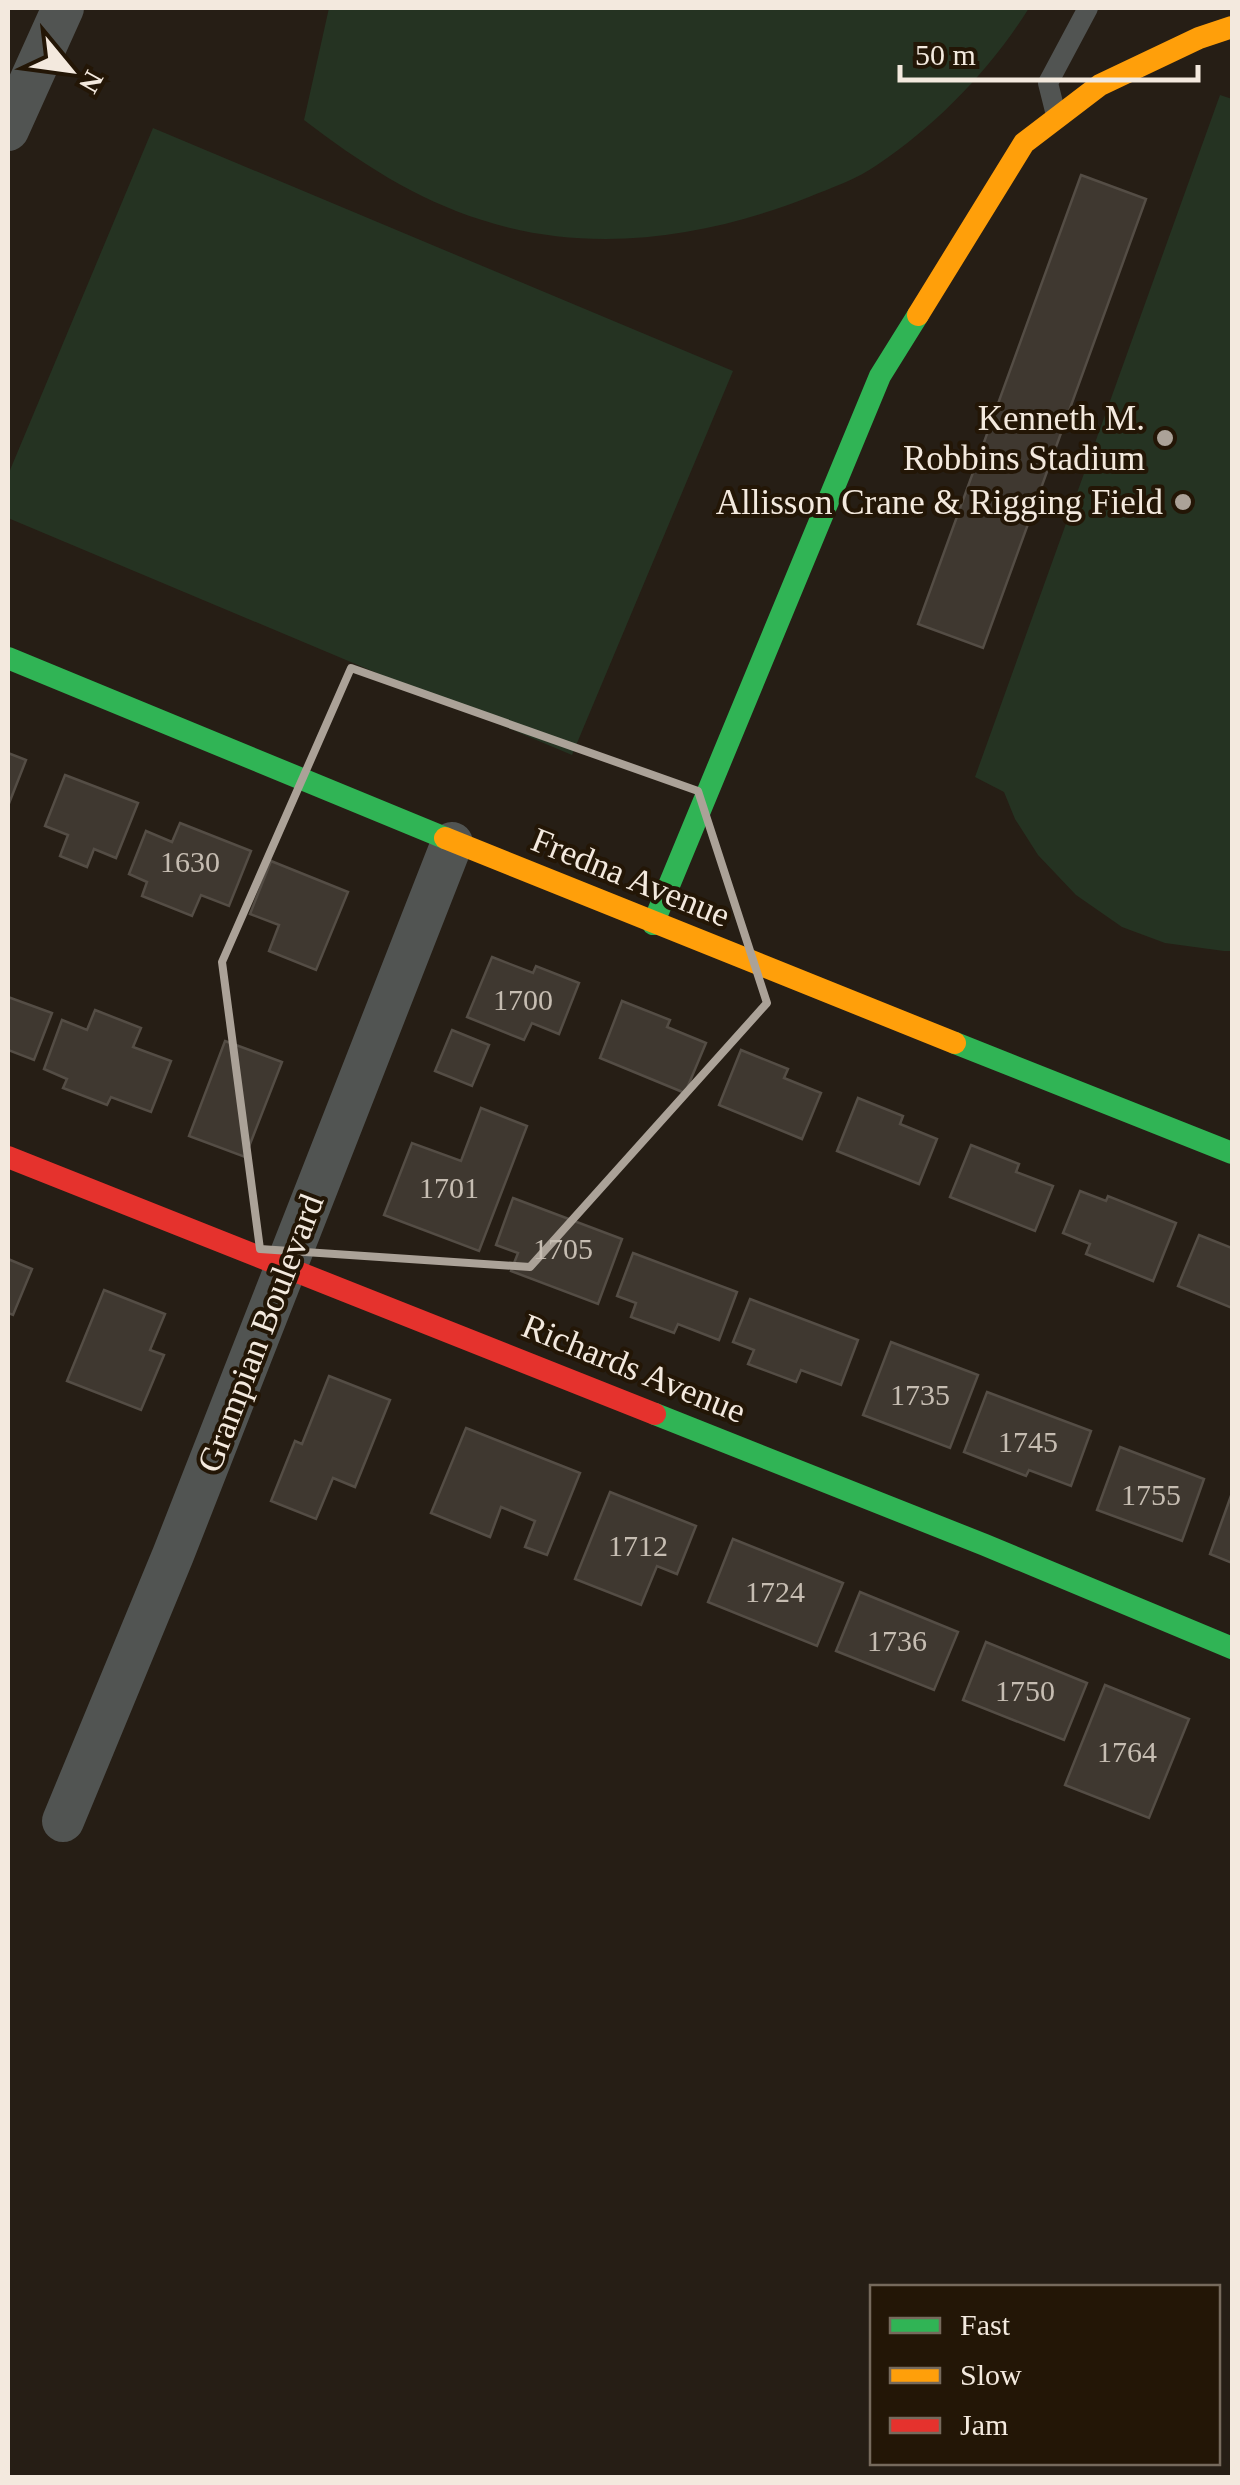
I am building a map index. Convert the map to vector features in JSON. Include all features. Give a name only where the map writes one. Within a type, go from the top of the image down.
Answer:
[{"type":"street","points":[[8,130],[63,8]]},
{"type":"street","points":[[653,924],[880,376],[1024,143],[1100,85],[1199,38],[1232,27]]},
{"type":"street","name":"Fredna Avenue","points":[[8,658],[452,843],[1232,1153]]},
{"type":"street","name":"Grampian Boulevard","points":[[63,1821],[452,843]]},
{"type":"street","name":"Richards Avenue","points":[[8,1157],[985,1544],[1232,1648]]},
{"type":"lane","points":[[1057,118],[1048,83],[1088,8]]},
{"type":"highlighted area","points":[[351,668],[698,791],[767,1003],[530,1267],[260,1249],[222,962]]},
{"type":"green space","points":[[329,8],[1029,8],[998,53],[961,94],[921,132],[861,175],[729,223],[688,232],[606,239],[523,231],[457,211],[388,178],[304,120]]},
{"type":"green space","name":"Kenneth M. Robbins Stadium","points":[[1220,95],[1232,99],[1232,951],[1165,943],[1122,927],[1076,895],[1038,855],[1015,819],[1004,792],[975,777]]},
{"type":"green space","points":[[153,128],[733,371],[572,755],[8,518],[8,475]]},
{"type":"building","points":[[1081,175],[1146,199],[983,648],[918,624]]},
{"type":"building","points":[[8,753],[26,760],[8,806]]},
{"type":"building","points":[[65,775],[138,803],[116,858],[94,849],[87,867],[60,856],[68,835],[45,826]]},
{"type":"building","points":[[180,823],[251,851],[229,906],[201,895],[192,916],[142,896],[147,882],[129,874],[146,831],[172,842]]},
{"type":"building","points":[[271,861],[348,892],[316,970],[269,951],[279,925],[250,914]]},
{"type":"building","points":[[492,957],[533,973],[536,966],[579,983],[559,1034],[532,1023],[524,1040],[467,1017]]},
{"type":"building","points":[[8,997],[52,1013],[34,1060],[8,1050]]},
{"type":"building","points":[[622,1001],[670,1020],[667,1027],[706,1043],[685,1093],[600,1058]]},
{"type":"building","points":[[95,1010],[141,1028],[133,1047],[171,1061],[151,1112],[111,1097],[107,1105],[63,1088],[67,1079],[44,1069],[62,1020],[87,1030]]},
{"type":"building","points":[[452,1030],[489,1045],[472,1086],[435,1071]]},
{"type":"building","points":[[225,1041],[282,1062],[245,1157],[189,1136]]},
{"type":"building","points":[[741,1050],[788,1069],[784,1078],[821,1093],[802,1139],[719,1105]]},
{"type":"building","points":[[858,1098],[903,1116],[900,1124],[937,1139],[919,1184],[837,1151]]},
{"type":"building","points":[[481,1108],[527,1126],[479,1251],[384,1215],[412,1143],[461,1161]]},
{"type":"building","points":[[971,1145],[1019,1164],[1016,1172],[1053,1186],[1035,1231],[950,1197]]},
{"type":"building","points":[[1080,1191],[1106,1201],[1108,1196],[1176,1223],[1153,1281],[1086,1254],[1090,1244],[1063,1233]]},
{"type":"building","points":[[513,1198],[622,1239],[598,1304],[511,1271],[518,1253],[496,1245]]},
{"type":"building","points":[[1199,1235],[1232,1248],[1232,1308],[1178,1286]]},
{"type":"building","points":[[633,1253],[737,1292],[719,1340],[678,1324],[674,1333],[631,1317],[636,1303],[617,1296]]},
{"type":"building","points":[[8,1259],[32,1269],[13,1315],[8,1313]]},
{"type":"building","points":[[104,1290],[165,1314],[150,1350],[164,1355],[141,1410],[67,1381]]},
{"type":"building","points":[[750,1299],[858,1340],[841,1385],[801,1370],[796,1382],[748,1364],[754,1350],[733,1342]]},
{"type":"building","points":[[891,1342],[978,1375],[950,1448],[863,1415]]},
{"type":"building","points":[[329,1376],[390,1400],[355,1487],[333,1478],[316,1519],[271,1501],[295,1441],[302,1444]]},
{"type":"building","points":[[987,1392],[1091,1431],[1071,1486],[1029,1470],[1026,1476],[964,1452]]},
{"type":"building","points":[[466,1428],[580,1473],[547,1555],[525,1547],[535,1521],[501,1507],[490,1537],[431,1513]]},
{"type":"building","points":[[1120,1447],[1204,1479],[1182,1541],[1097,1510]]},
{"type":"building","points":[[610,1492],[696,1526],[677,1574],[657,1566],[641,1605],[575,1579]]},
{"type":"building","points":[[1232,1493],[1232,1563],[1210,1554]]},
{"type":"building","points":[[733,1539],[843,1583],[817,1646],[708,1602]]},
{"type":"building","points":[[860,1592],[958,1632],[934,1690],[836,1651]]},
{"type":"building","points":[[986,1642],[1087,1683],[1064,1740],[963,1700]]},
{"type":"building","points":[[1105,1685],[1189,1719],[1149,1818],[1065,1785]]},
{"type":"traffic: fast","points":[[653,924],[880,376],[918,315]]},
{"type":"traffic: fast","points":[[8,658],[445,838]]},
{"type":"traffic: fast","points":[[955,1043],[1232,1153]]},
{"type":"traffic: fast","points":[[655,1414],[1232,1648]]},
{"type":"traffic: slow","points":[[918,315],[1024,143],[1100,85],[1199,38],[1232,27]]},
{"type":"traffic: slow","points":[[445,838],[955,1043]]},
{"type":"traffic: jam","points":[[8,1157],[655,1414]]},
{"type":"place","name":"Kenneth M. Robbins Stadium","points":[[1165,438]]},
{"type":"place","name":"Allisson Crane & Rigging Field","points":[[1183,502]]}]
